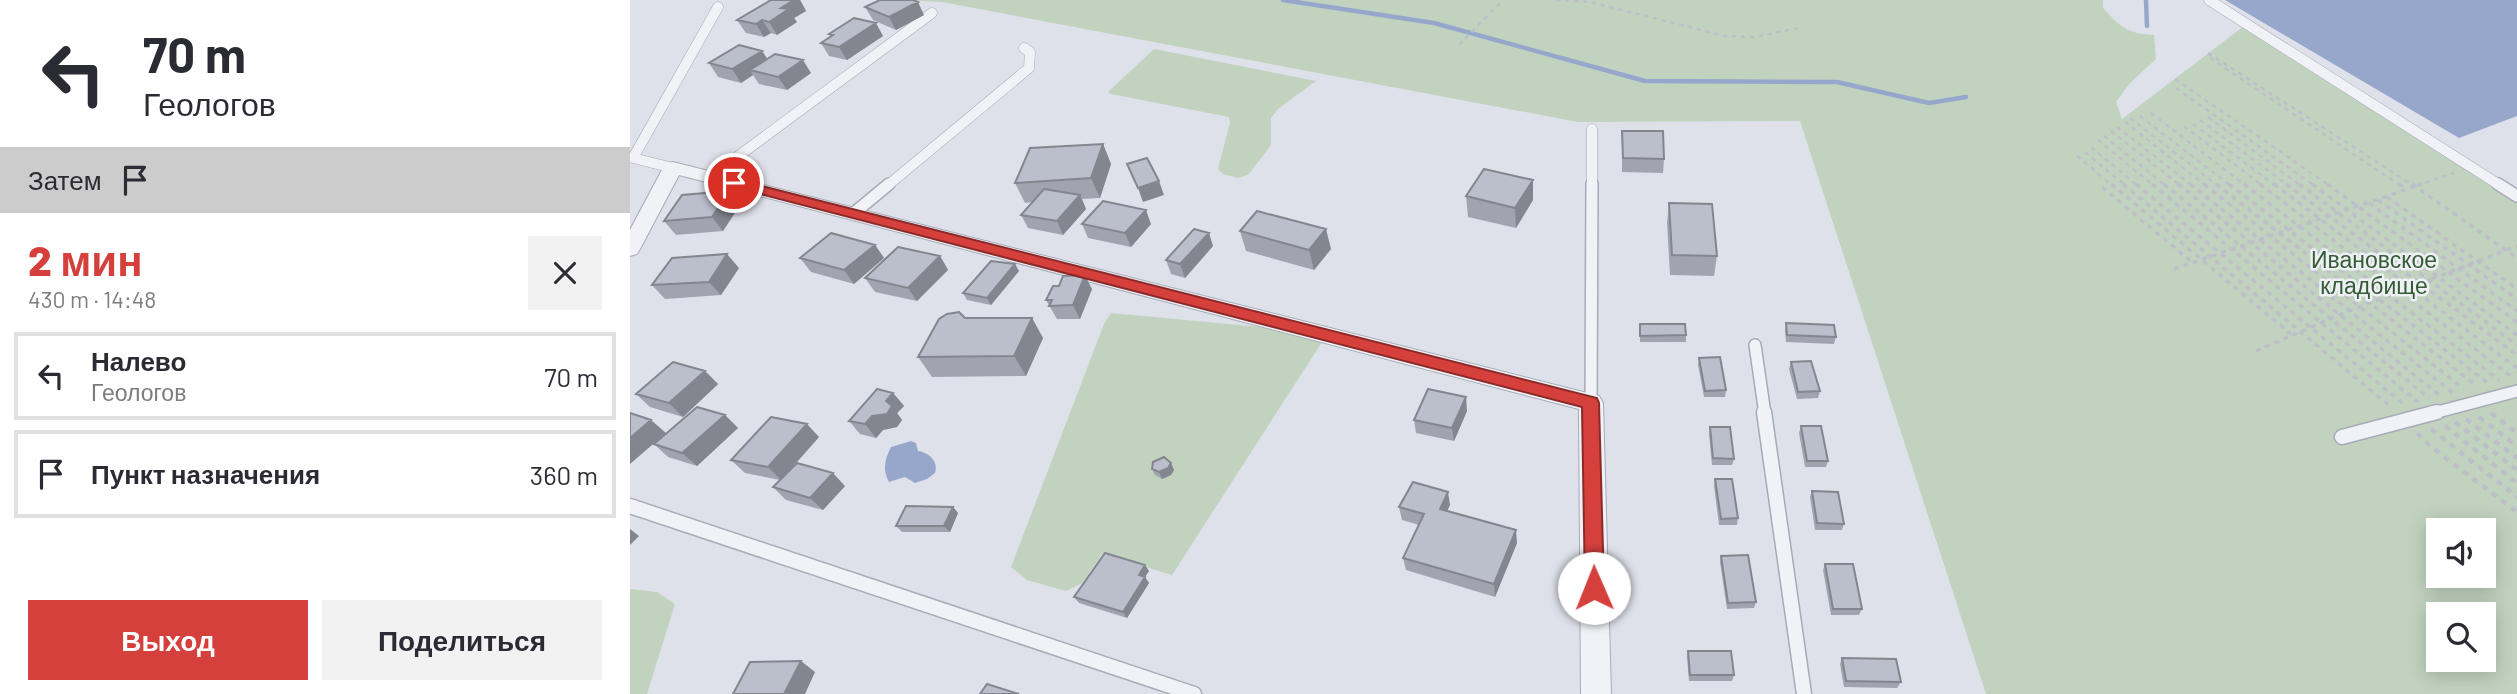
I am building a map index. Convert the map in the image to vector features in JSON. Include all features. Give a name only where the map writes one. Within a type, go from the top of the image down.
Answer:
[{"type":"street","points":[[630,249],[673,168],[1591,403],[1596,694]]},
{"type":"lane","points":[[2209,0],[2517,196]]},
{"type":"lane","points":[[673,168],[633,158],[718,7]]},
{"type":"lane","points":[[710,177],[932,13]]},
{"type":"lane","points":[[854,213],[1018,78],[1031,63],[1030,52],[1024,48]]},
{"type":"lane","points":[[1591,403],[1592,130]]},
{"type":"lane","points":[[1755,345],[1804,694]]},
{"type":"lane","points":[[2342,437],[2481,399]]},
{"type":"lane","points":[[630,506],[1194,694]]},
{"type":"path","points":[[1459,45],[1503,0]]},
{"type":"path","points":[[1556,0],[1590,2],[1726,36],[1755,37],[1798,28]]},
{"type":"path","points":[[2207,53],[2416,187],[2517,258]]},
{"type":"path","points":[[2210,58],[2407,190]]},
{"type":"path","points":[[2175,79],[2359,206],[2517,322]]},
{"type":"path","points":[[2176,88],[2349,210],[2517,335]]},
{"type":"path","points":[[2151,113],[2484,366],[2481,399],[2487,425],[2517,446]]},
{"type":"path","points":[[2140,116],[2382,299],[2517,433]]},
{"type":"path","points":[[2208,117],[2517,345]]},
{"type":"path","points":[[2130,118],[2461,372],[2517,458]]},
{"type":"path","points":[[2200,120],[2517,355]]},
{"type":"path","points":[[2125,122],[2481,399]]},
{"type":"path","points":[[2193,124],[2413,287],[2517,368]]},
{"type":"path","points":[[2183,126],[2496,363],[2466,432],[2517,470]]},
{"type":"path","points":[[2117,127],[2352,310],[2481,399]]},
{"type":"path","points":[[2111,131],[2341,314],[2481,399]]},
{"type":"path","points":[[2104,135],[2332,318],[2481,399]]},
{"type":"path","points":[[2098,140],[2322,322],[2481,399]]},
{"type":"path","points":[[2091,146],[2312,326],[2410,417],[2430,446],[2517,512]]},
{"type":"path","points":[[2085,152],[2302,331],[2517,497]]},
{"type":"path","points":[[2077,156],[2292,335]]},
{"type":"path","points":[[2174,269],[2455,173]]},
{"type":"path","points":[[2102,187],[2193,262]]},
{"type":"path","points":[[2387,197],[2517,289]]},
{"type":"path","points":[[2378,200],[2517,299]]},
{"type":"path","points":[[2369,203],[2517,311]]},
{"type":"path","points":[[2256,351],[2341,314],[2517,246]]},
{"type":"path","points":[[2481,399],[2455,437],[2517,483]]},
{"type":"green space","name":"Ивановское кладбище","points":[[907,0],[2103,0],[2103,8],[2120,25],[2137,33],[2154,35],[2156,59],[2130,83],[2116,102],[2122,119],[2244,26],[2517,199],[2517,694],[1986,694],[1800,121],[1578,122],[942,2]]},
{"type":"green space","points":[[1154,49],[1316,81],[1278,109],[1271,118],[1271,145],[1248,175],[1238,178],[1223,174],[1218,169],[1230,123],[1229,117],[1108,92]]},
{"type":"green space","points":[[1111,313],[1261,327],[1324,339],[1172,575],[1102,554],[1082,583],[1066,591],[1027,580],[1011,567],[1104,324]]},
{"type":"green space","points":[[630,589],[657,592],[675,604],[647,694],[630,694]]},
{"type":"water","points":[[2225,0],[2517,0],[2517,116],[2459,138]]},
{"type":"water","points":[[911,441],[916,443],[918,451],[932,458],[935,473],[915,483],[905,477],[889,482],[885,464],[891,447]]},
{"type":"building","points":[[771,0],[794,0],[781,8],[789,9],[769,22],[762,20],[756,24],[737,20]]},
{"type":"building","points":[[880,0],[918,2],[889,17],[865,7]]},
{"type":"building","points":[[854,18],[876,23],[839,47],[821,43],[833,35],[829,34]]},
{"type":"building","points":[[739,45],[762,51],[732,69],[709,63]]},
{"type":"building","points":[[775,54],[803,60],[778,77],[750,70]]},
{"type":"building","points":[[1622,131],[1663,131],[1664,159],[1623,158]]},
{"type":"building","points":[[1103,144],[1091,178],[1015,183],[1030,148]]},
{"type":"building","points":[[1147,158],[1159,181],[1138,188],[1127,164]]},
{"type":"building","points":[[1484,169],[1533,180],[1515,208],[1466,196]]},
{"type":"building","points":[[1044,189],[1080,195],[1057,221],[1021,215]]},
{"type":"building","points":[[729,191],[712,217],[664,221],[682,195]]},
{"type":"building","points":[[1103,201],[1146,210],[1125,233],[1082,224]]},
{"type":"building","points":[[1669,203],[1712,204],[1717,256],[1672,255]]},
{"type":"building","points":[[1257,211],[1326,229],[1309,250],[1240,231]]},
{"type":"building","points":[[1194,229],[1209,233],[1180,264],[1166,260]]},
{"type":"building","points":[[831,233],[875,245],[844,270],[800,258]]},
{"type":"building","points":[[898,247],[940,256],[908,288],[865,278]]},
{"type":"building","points":[[727,254],[709,282],[652,285],[672,258]]},
{"type":"building","points":[[991,261],[1015,264],[987,298],[963,293]]},
{"type":"building","points":[[1085,275],[1073,305],[1049,306],[1052,300],[1046,300],[1053,286],[1059,286],[1063,276]]},
{"type":"building","points":[[959,312],[965,318],[1032,318],[1014,356],[918,357],[939,319]]},
{"type":"building","points":[[1786,323],[1834,325],[1836,337],[1787,335]]},
{"type":"building","points":[[1640,324],[1685,324],[1686,335],[1640,336]]},
{"type":"building","points":[[1720,357],[1726,390],[1705,391],[1699,358]]},
{"type":"building","points":[[1811,361],[1820,391],[1798,392],[1791,362]]},
{"type":"building","points":[[673,362],[705,371],[669,403],[636,394]]},
{"type":"building","points":[[877,389],[893,393],[886,401],[892,406],[887,414],[872,416],[865,424],[849,421]]},
{"type":"building","points":[[1428,389],[1466,397],[1452,428],[1414,420]]},
{"type":"building","points":[[697,407],[725,415],[682,453],[654,444]]},
{"type":"building","points":[[630,413],[651,420],[630,438]]},
{"type":"building","points":[[771,417],[807,424],[768,467],[731,460]]},
{"type":"building","points":[[1801,426],[1821,426],[1828,461],[1807,461]]},
{"type":"building","points":[[1710,427],[1730,427],[1734,459],[1713,458]]},
{"type":"building","points":[[1164,457],[1171,463],[1168,468],[1159,472],[1152,469],[1153,462]]},
{"type":"building","points":[[797,463],[833,473],[810,498],[773,487]]},
{"type":"building","points":[[1715,479],[1732,479],[1738,518],[1721,519]]},
{"type":"building","points":[[1413,482],[1448,492],[1440,509],[1516,530],[1494,584],[1403,558],[1424,514],[1399,507]]},
{"type":"building","points":[[1812,491],[1838,492],[1844,524],[1817,523]]},
{"type":"building","points":[[906,506],[953,507],[944,526],[896,526]]},
{"type":"building","points":[[1105,553],[1145,565],[1139,575],[1145,577],[1123,612],[1074,597]]},
{"type":"building","points":[[1748,555],[1756,602],[1728,603],[1721,556]]},
{"type":"building","points":[[1825,564],[1853,564],[1862,609],[1833,609]]},
{"type":"building","points":[[1688,651],[1731,651],[1734,675],[1690,675]]},
{"type":"building","points":[[1842,658],[1896,659],[1901,682],[1846,681]]},
{"type":"building","points":[[801,661],[784,694],[733,694],[750,662]]},
{"type":"building","points":[[987,684],[1019,694],[980,694]]},
{"type":"waterway","points":[[1283,0],[1434,23],[1645,81],[1837,82],[1929,103],[1966,97]]},
{"type":"waterway","points":[[2146,0],[2147,26]]},
{"type":"route","points":[[734,183],[1591,403],[1594,588]]}]
